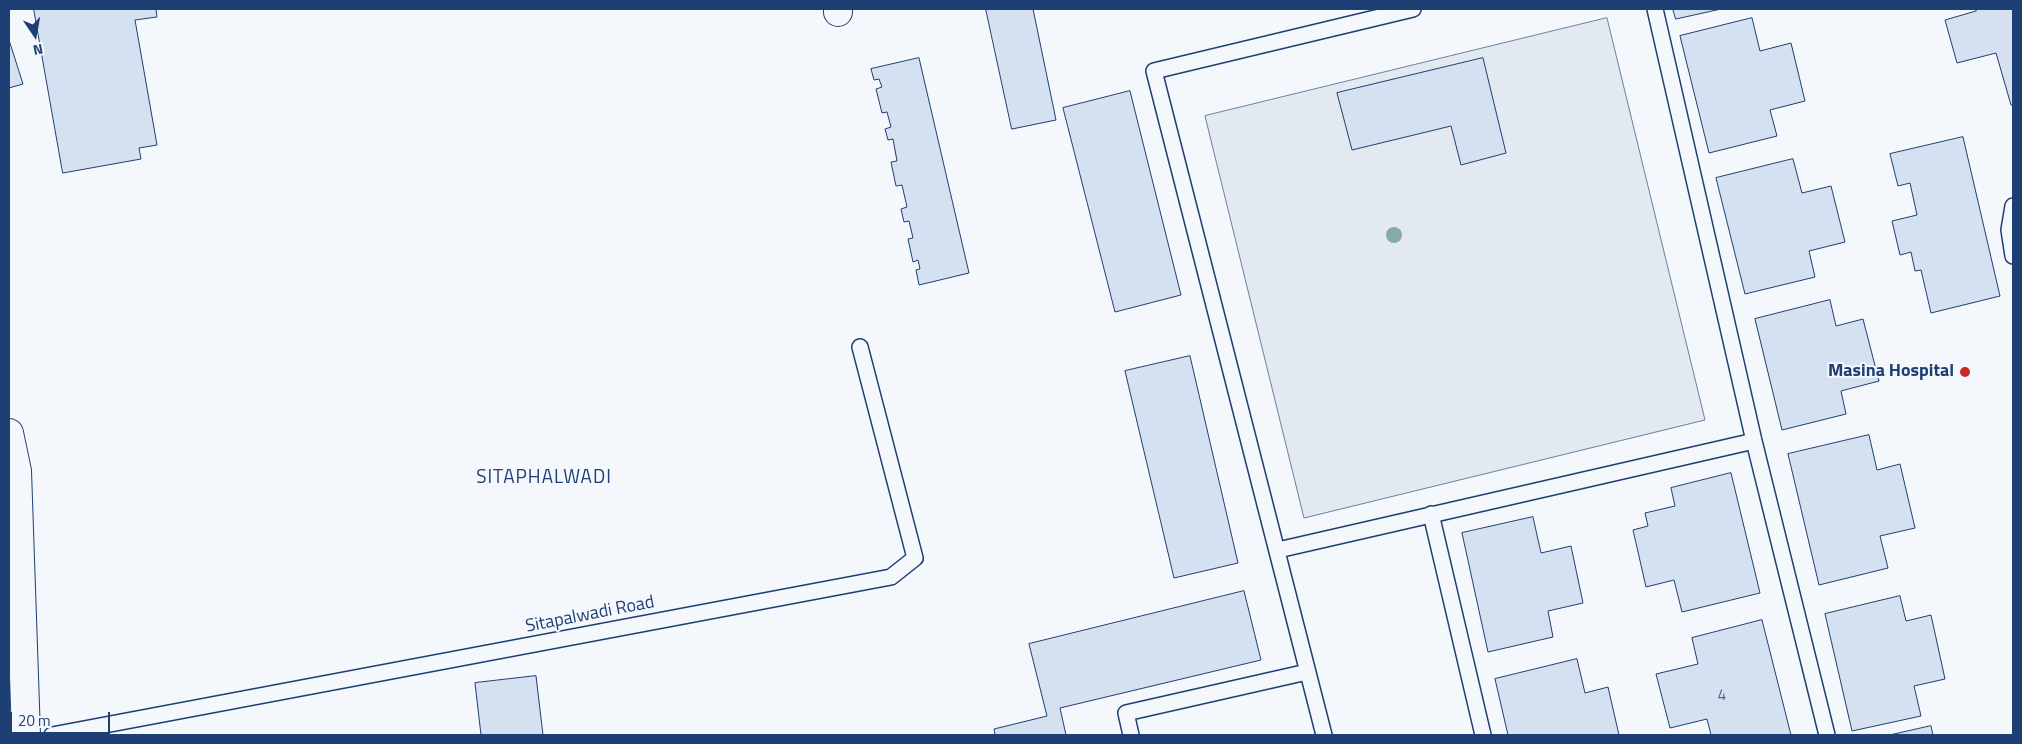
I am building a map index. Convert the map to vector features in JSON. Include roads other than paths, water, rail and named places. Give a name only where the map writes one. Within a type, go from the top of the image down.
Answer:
[{"type":"street","points":[[9,433],[17,471],[26,735]]},
{"type":"lane","points":[[1324,735],[1154,71],[1413,9]]},
{"type":"lane","points":[[1655,9],[1754,441],[1827,735]]},
{"type":"lane","points":[[2013,206],[2009,230],[2013,256]]},
{"type":"lane","name":"Sitapalwadi Road","points":[[52,735],[891,577],[915,558],[860,347]]},
{"type":"lane","points":[[1278,550],[1754,441]]},
{"type":"lane","points":[[1431,514],[1483,735]]},
{"type":"lane","points":[[1131,735],[1126,713],[1307,672]]},
{"type":"place","name":"Masina Hospital","points":[[1965,372]]},
{"type":"district","name":"SITAPHALWADI","points":[[544,478]]}]
